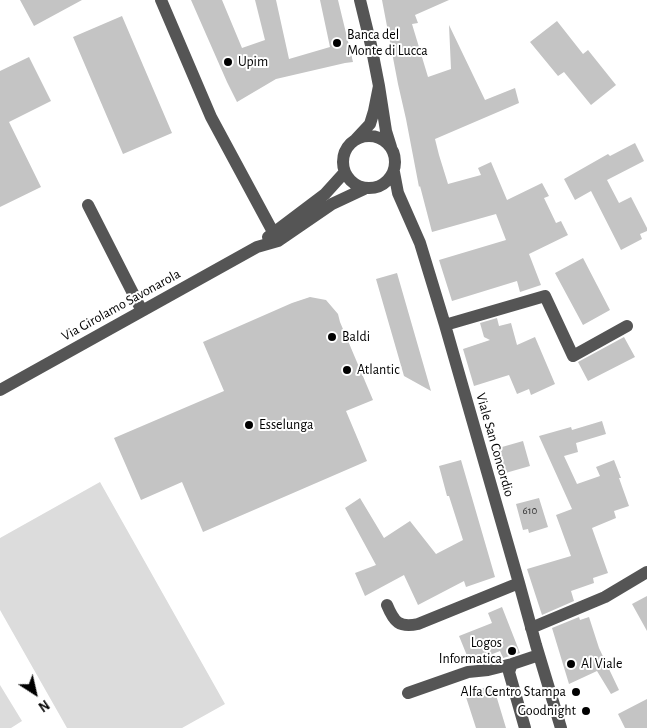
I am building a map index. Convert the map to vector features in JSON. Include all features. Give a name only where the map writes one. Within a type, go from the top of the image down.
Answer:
[{"type":"street","points":[[161,0],[211,117],[273,232]]},
{"type":"street","name":"Viale San Concordio","points":[[360,0],[371,44],[385,126],[395,157],[394,172],[398,194],[420,243],[561,728]]},
{"type":"street","name":"Viale San Concordio","points":[[344,173],[342,160],[346,148],[370,124],[379,86]]},
{"type":"street","points":[[356,139],[374,136],[388,144],[392,150]]},
{"type":"street","points":[[344,173],[356,186],[371,189],[378,187],[390,178],[394,172]]},
{"type":"street","name":"Via Girolamo Savonarola","points":[[257,247],[273,232],[325,194],[344,173]]},
{"type":"street","name":"Via Girolamo Savonarola","points":[[0,390],[257,247],[278,241],[332,204],[364,189]]},
{"type":"street","points":[[88,205],[142,311]]},
{"type":"street","points":[[445,325],[545,296],[573,356],[627,326]]},
{"type":"street","points":[[531,628],[605,598],[647,572]]},
{"type":"street","points":[[387,605],[392,617],[396,621],[402,625],[410,626],[519,583]]},
{"type":"street","points":[[408,693],[468,672],[488,670],[539,655]]},
{"type":"street","points":[[512,664],[509,672],[525,728]]},
{"type":"shaded area","points":[[100,482],[225,704],[182,728],[67,728],[0,610],[0,538]]},
{"type":"shaded area","points":[[0,685],[22,721],[11,728],[0,728]]},
{"type":"building","points":[[20,0],[82,0],[34,26]]},
{"type":"building","points":[[191,0],[222,0],[242,48],[265,40],[255,0],[276,0],[289,59],[330,47],[320,0],[338,0],[353,62],[276,79],[237,102]]},
{"type":"building","points":[[382,0],[449,0],[415,15],[418,23],[412,24],[428,77],[451,69],[449,25],[485,100],[515,88],[519,103],[435,139],[448,184],[481,175],[478,168],[491,162],[507,200],[542,183],[549,196],[544,198],[556,223],[561,221],[568,235],[529,254],[541,285],[520,292],[517,281],[452,301],[439,260],[506,240],[496,214],[432,232],[419,187]]},
{"type":"building","points":[[122,16],[172,133],[123,154],[73,37]]},
{"type":"building","points":[[557,21],[583,54],[588,50],[616,85],[591,105],[564,72],[558,76],[530,42]]},
{"type":"building","points":[[29,57],[51,101],[9,122],[41,187],[0,207],[0,71]]},
{"type":"building","points":[[635,143],[644,161],[607,180],[619,203],[631,197],[647,231],[640,234],[642,239],[621,250],[591,191],[575,200],[564,179],[608,154],[610,156]]},
{"type":"building","points":[[583,258],[610,310],[583,325],[555,273]]},
{"type":"building","points":[[397,273],[431,391],[404,376],[376,279]]},
{"type":"building","name":"Esselunga","points":[[310,297],[326,300],[338,314],[373,400],[346,411],[367,461],[203,532],[182,482],[141,500],[114,438],[224,391],[203,342]]},
{"type":"building","points":[[497,318],[499,326],[511,323],[517,345],[535,337],[555,384],[531,395],[529,389],[517,394],[509,375],[474,386],[463,349],[490,340],[484,337],[480,323]]},
{"type":"building","points":[[624,337],[635,357],[588,381],[578,362]]},
{"type":"building","points":[[602,421],[606,434],[576,443],[578,452],[564,456],[577,484],[600,476],[596,467],[614,460],[629,506],[614,511],[616,518],[592,528],[608,573],[593,578],[594,583],[571,591],[574,601],[542,615],[527,569],[571,556],[556,515],[572,509],[539,436],[571,427],[572,430]]},
{"type":"building","points":[[523,441],[530,466],[502,474],[495,449]]},
{"type":"building","points":[[461,460],[495,577],[466,587],[464,581],[418,605],[404,575],[365,596],[355,573],[376,565],[345,508],[360,498],[384,538],[410,521],[436,554],[463,540],[449,496],[447,496],[439,466]]},
{"type":"building","points":[[539,498],[548,527],[529,533],[528,529],[523,530],[516,504]]},
{"type":"building","points":[[647,596],[647,631],[632,604]]},
{"type":"building","points":[[502,607],[520,653],[503,658],[500,651],[470,663],[459,636],[492,623],[488,613]]},
{"type":"building","points":[[579,617],[580,620],[589,617],[599,648],[619,690],[611,694],[597,671],[569,684],[552,628]]},
{"type":"building","points":[[493,685],[506,728],[476,728],[465,694]]},
{"type":"building","points":[[647,699],[647,728],[625,728],[618,714]]},
{"type":"place","name":"Banca del Monte di Lucca","points":[[337,43]]},
{"type":"place","name":"Upim","points":[[228,62]]},
{"type":"place","name":"Baldi","points":[[332,337]]},
{"type":"place","name":"Atlantic","points":[[347,370]]},
{"type":"place","name":"Esselunga","points":[[249,425]]},
{"type":"place","name":"Logos Informatica","points":[[512,651]]},
{"type":"place","name":"Al Viale","points":[[571,664]]},
{"type":"place","name":"Alfa Centro Stampa","points":[[576,692]]},
{"type":"place","name":"Goodnight","points":[[586,711]]}]
